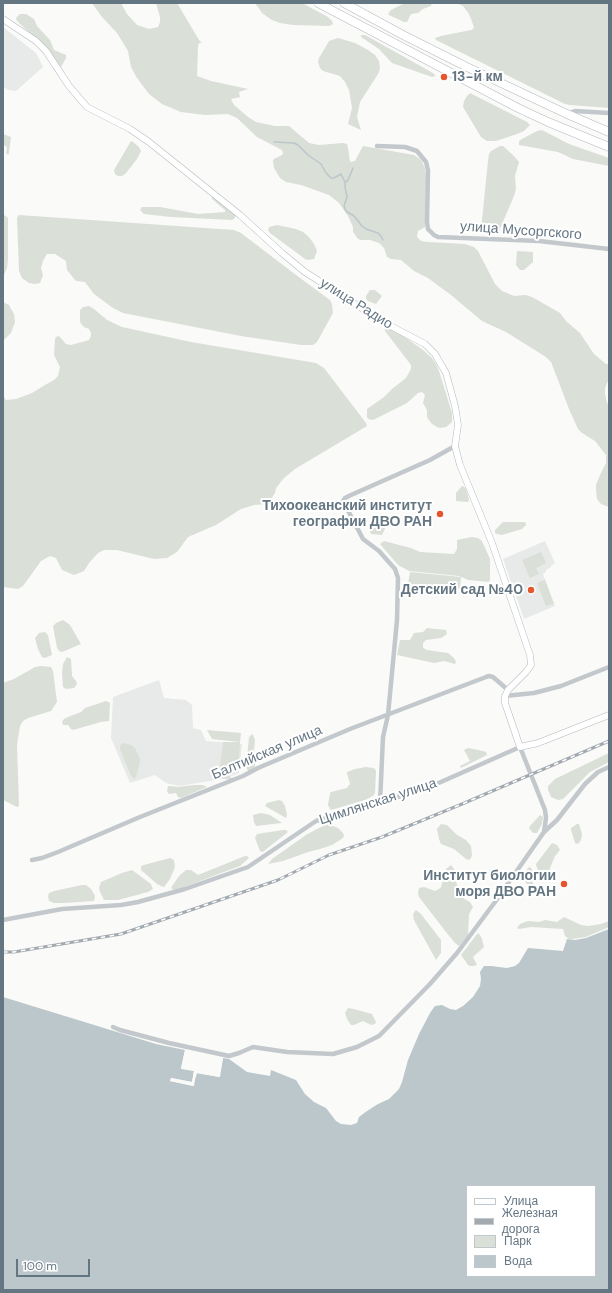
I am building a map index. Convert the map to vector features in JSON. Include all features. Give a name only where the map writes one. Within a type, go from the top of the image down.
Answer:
[{"type":"highway","points":[[318,3],[518,108],[609,147]]},
{"type":"highway","points":[[344,3],[431,49],[554,108],[609,132]]},
{"type":"highway","points":[[548,122],[554,108]]},
{"type":"main road","name":"улица Радио","points":[[3,19],[36,41],[46,51],[69,86],[86,107],[130,130],[149,142],[240,215],[282,253],[316,279],[385,323],[416,339],[430,349],[440,361],[448,380],[458,425],[455,446],[460,465],[492,543],[530,655],[531,662],[529,667],[506,693]]},
{"type":"main road","points":[[506,693],[505,703],[520,747],[525,747],[609,715]]},
{"type":"street","points":[[567,114],[575,111],[609,113]]},
{"type":"street","name":"улица Мусоргского","points":[[377,146],[405,147],[417,151],[426,162],[428,170],[428,229],[432,234],[438,237],[533,240],[609,248]]},
{"type":"street","points":[[380,803],[383,737],[388,715],[398,620],[398,578],[395,569],[379,551],[362,539],[343,504],[343,500],[351,495],[430,460],[455,446]]},
{"type":"street","points":[[506,693],[534,693],[561,686],[609,667]]},
{"type":"street","name":"Балтийская улица","points":[[32,860],[47,856],[238,778],[350,729],[489,676],[496,680],[506,693]]},
{"type":"street","points":[[520,747],[543,802],[546,818],[544,832]]},
{"type":"street","name":"Цимлянская улица","points":[[3,920],[62,909],[121,905],[138,902],[185,889],[248,867],[316,821],[425,789],[520,747]]},
{"type":"street","points":[[113,1027],[169,1043],[229,1056],[253,1047],[287,1052],[327,1054],[340,1053],[357,1047],[381,1034],[430,984],[476,929],[544,832],[557,820],[585,784],[598,772],[609,767]]},
{"type":"shaded area","points":[[3,27],[36,53],[43,67],[16,91],[8,90],[3,87]]},
{"type":"shaded area","name":"Детский сад №40","points":[[545,541],[555,563],[543,574],[555,606],[524,619],[503,559]]},
{"type":"shaded area","points":[[159,680],[164,698],[186,700],[192,705],[193,728],[201,730],[206,741],[242,744],[239,773],[223,779],[179,786],[166,783],[155,775],[130,783],[111,738],[113,697]]},
{"type":"green space","points":[[92,3],[121,3],[127,14],[137,25],[149,29],[158,27],[160,22],[156,3],[177,3],[202,43],[199,43],[198,46],[197,76],[211,81],[248,89],[239,92],[240,97],[231,99],[234,105],[256,122],[275,126],[289,126],[309,143],[319,145],[347,144],[350,162],[355,161],[363,146],[414,155],[421,160],[425,168],[426,177],[425,227],[418,231],[418,238],[421,241],[465,244],[474,247],[478,251],[495,284],[502,291],[514,296],[525,295],[532,297],[560,313],[566,321],[580,333],[594,354],[606,364],[609,364],[609,379],[605,388],[605,394],[609,405],[609,507],[601,504],[597,499],[596,490],[596,485],[606,463],[606,455],[595,441],[578,429],[551,362],[546,357],[506,332],[482,321],[451,295],[428,278],[414,271],[401,260],[387,257],[384,248],[379,243],[370,240],[358,239],[353,232],[353,227],[348,216],[339,203],[329,195],[301,185],[286,182],[280,178],[274,168],[273,161],[282,155],[282,150],[257,137],[237,118],[228,114],[205,115],[181,112],[162,104],[149,94],[131,67],[128,51],[117,33],[102,17]]},
{"type":"green space","points":[[255,3],[302,3],[328,17],[333,24],[329,26],[293,25],[280,23],[272,20],[262,13]]},
{"type":"green space","points":[[405,3],[432,3],[431,6],[418,13],[411,14],[407,22],[388,14],[391,10]]},
{"type":"green space","points":[[456,3],[609,3],[609,108],[565,104],[436,40],[435,38],[441,36],[473,29],[474,27],[469,14],[463,6]]},
{"type":"green space","points":[[20,14],[26,14],[34,19],[37,26],[50,40],[54,50],[66,55],[61,67],[48,50],[17,21],[16,18]]},
{"type":"green space","points":[[361,35],[365,35],[436,76],[432,77],[392,63],[379,49],[361,37]]},
{"type":"green space","points":[[338,38],[355,43],[368,50],[375,55],[379,61],[380,69],[378,74],[360,102],[357,117],[361,130],[348,124],[352,108],[349,90],[345,82],[340,76],[323,71],[318,62],[329,41]]},
{"type":"green space","points":[[470,93],[527,122],[530,125],[524,131],[517,134],[496,141],[487,141],[481,137],[463,107],[464,101]]},
{"type":"green space","points":[[542,130],[569,144],[609,158],[609,166],[573,159],[558,152],[519,145],[519,141],[522,139]]},
{"type":"green space","points":[[3,134],[11,137],[8,155],[6,153],[7,147],[3,145]]},
{"type":"green space","points":[[131,141],[139,147],[141,151],[137,159],[126,173],[122,176],[118,176],[115,174],[114,170]]},
{"type":"green space","points":[[503,146],[519,162],[515,176],[516,189],[499,231],[493,234],[486,234],[481,230],[489,154],[491,151]]},
{"type":"green space","points":[[212,197],[236,215],[234,219],[171,217],[144,214],[140,210],[142,207],[160,207],[198,214],[225,212],[225,210],[212,199]]},
{"type":"green space","points":[[3,215],[8,218],[8,260],[7,268],[3,277]]},
{"type":"green space","points":[[19,215],[234,230],[241,233],[330,300],[333,313],[317,342],[313,345],[301,345],[241,336],[123,313],[113,308],[94,294],[85,282],[76,281],[67,270],[66,261],[55,254],[47,254],[43,261],[41,268],[43,275],[40,283],[29,283],[22,278],[19,271],[17,218]]},
{"type":"green space","points":[[277,225],[296,229],[309,237],[317,251],[314,259],[305,259],[270,233],[268,230],[269,227]]},
{"type":"green space","points":[[517,251],[533,252],[533,262],[524,270],[520,270],[516,265]]},
{"type":"green space","points":[[370,290],[375,290],[382,296],[376,304],[366,299],[366,296]]},
{"type":"green space","points":[[3,302],[9,305],[14,314],[15,322],[11,333],[3,341]]},
{"type":"green space","points":[[89,306],[107,320],[122,327],[191,342],[316,363],[324,368],[367,426],[295,469],[284,478],[276,488],[271,499],[265,504],[254,505],[241,509],[216,525],[188,537],[177,552],[167,558],[154,559],[117,550],[104,550],[98,553],[84,571],[74,575],[62,570],[56,558],[50,556],[41,561],[23,586],[18,589],[3,587],[3,396],[6,400],[16,399],[32,393],[58,376],[60,367],[54,355],[55,339],[59,336],[66,344],[71,345],[89,340],[91,333],[89,329],[81,324],[80,310],[83,307]]},
{"type":"green space","points":[[388,325],[423,350],[436,364],[452,413],[452,422],[446,427],[437,427],[429,420],[427,417],[427,410],[423,403],[425,395],[422,392],[418,393],[407,403],[373,420],[368,419],[367,409],[406,378],[411,369],[411,365],[385,331],[384,326]]},
{"type":"green space","points":[[463,486],[466,489],[469,500],[468,502],[456,501],[456,493]]},
{"type":"green space","points":[[385,522],[387,524],[382,535],[371,534],[370,531],[373,527]]},
{"type":"green space","points":[[503,522],[524,522],[526,525],[522,529],[502,535],[495,533],[495,530]]},
{"type":"green space","points":[[472,537],[478,538],[482,541],[490,559],[489,582],[468,580],[459,576],[409,571],[398,565],[380,544],[384,541],[420,552],[454,554],[457,549],[457,540]]},
{"type":"green space","points":[[541,552],[546,563],[536,568],[539,574],[530,578],[522,560]]},
{"type":"green space","points":[[410,572],[461,577],[460,589],[408,584]]},
{"type":"green space","points":[[545,580],[554,604],[546,606],[537,583]]},
{"type":"green space","points":[[63,620],[70,625],[81,644],[62,652],[57,648],[53,626]]},
{"type":"green space","points":[[427,628],[446,630],[447,634],[441,638],[426,640],[423,643],[423,648],[448,653],[454,658],[456,662],[455,664],[444,661],[434,663],[397,655],[400,640],[410,640],[414,633],[423,632]]},
{"type":"green space","points":[[45,632],[48,635],[52,655],[45,658],[42,657],[38,649],[35,638],[39,633]]},
{"type":"green space","points":[[67,657],[71,659],[72,676],[77,684],[74,688],[66,689],[63,687],[62,673],[63,664]]},
{"type":"green space","points":[[35,667],[51,667],[53,671],[57,702],[51,711],[28,718],[23,721],[20,726],[17,745],[19,806],[17,807],[3,800],[3,683],[14,679]]},
{"type":"green space","points":[[106,701],[110,703],[109,721],[73,730],[68,725],[63,725],[62,722],[64,719],[81,712],[85,708]]},
{"type":"green space","points":[[207,730],[241,733],[240,742],[212,739]]},
{"type":"green space","points":[[252,734],[255,740],[255,767],[254,770],[248,771],[246,767],[249,737]]},
{"type":"green space","points":[[223,742],[240,742],[238,772],[226,771],[233,780],[219,777]]},
{"type":"green space","points":[[123,743],[131,745],[135,748],[140,759],[136,777],[134,779],[131,776],[120,749],[120,746]]},
{"type":"green space","points":[[468,748],[486,752],[487,755],[461,768],[460,766],[470,761],[464,750]]},
{"type":"green space","points":[[609,753],[609,762],[590,772],[563,799],[558,800],[551,797],[548,786],[555,779]]},
{"type":"green space","points":[[366,767],[373,768],[376,771],[375,793],[373,796],[365,800],[331,810],[328,805],[330,793],[347,788],[350,784],[347,772]]},
{"type":"green space","points":[[203,785],[207,787],[181,798],[178,797],[176,793],[169,794],[167,791],[168,786],[178,787]]},
{"type":"green space","points":[[279,800],[282,801],[285,806],[287,815],[286,818],[265,806],[267,803]]},
{"type":"green space","points":[[261,813],[270,815],[282,823],[256,826],[253,815]]},
{"type":"green space","points":[[540,815],[543,817],[542,824],[537,833],[533,833],[529,828]]},
{"type":"green space","points":[[328,824],[338,828],[343,833],[343,838],[332,845],[283,861],[268,864],[272,859],[306,835]]},
{"type":"green space","points":[[441,824],[447,825],[457,835],[466,840],[471,846],[472,855],[469,860],[454,849],[441,844],[437,829]]},
{"type":"green space","points":[[579,824],[582,834],[581,840],[578,844],[575,843],[571,830],[571,828]]},
{"type":"green space","points":[[283,830],[288,832],[264,851],[260,851],[255,838],[257,834]]},
{"type":"green space","points":[[552,843],[557,845],[560,850],[555,856],[548,873],[543,875],[538,870],[536,864]]},
{"type":"green space","points":[[245,856],[249,858],[240,866],[184,887],[174,890],[171,888],[179,876],[186,870],[191,870],[198,875]]},
{"type":"green space","points":[[170,858],[174,860],[175,867],[170,879],[164,887],[157,884],[141,870],[141,866]]},
{"type":"green space","points":[[451,865],[454,869],[459,896],[470,902],[473,907],[469,914],[468,935],[459,946],[446,932],[419,897],[418,893],[419,888],[424,887],[435,891],[439,889],[441,887],[446,869]]},
{"type":"green space","points":[[530,867],[538,877],[532,881],[534,886],[531,889],[523,876]]},
{"type":"green space","points":[[132,870],[151,884],[153,889],[148,892],[118,900],[104,900],[99,888],[101,882]]},
{"type":"green space","points":[[86,885],[91,889],[95,896],[94,901],[54,903],[49,901],[49,893]]},
{"type":"green space","points":[[416,910],[421,914],[441,940],[441,953],[436,960],[414,920],[413,914]]},
{"type":"green space","points":[[564,917],[581,925],[589,926],[609,921],[609,927],[586,937],[572,939],[565,936],[563,929],[531,927],[517,928],[520,924],[528,921],[539,922],[545,920],[557,922]]},
{"type":"green space","points":[[478,933],[482,939],[484,947],[473,957],[477,965],[470,966],[461,955]]},
{"type":"green space","points":[[348,1008],[372,1014],[376,1022],[375,1024],[371,1025],[363,1021],[351,1025],[345,1013]]},
{"type":"water","points":[[609,929],[609,1290],[3,1290],[3,997],[156,1044],[185,1050],[181,1068],[194,1071],[192,1082],[171,1078],[170,1081],[194,1086],[196,1073],[219,1077],[223,1058],[229,1059],[247,1072],[270,1076],[271,1070],[296,1080],[305,1094],[314,1102],[326,1108],[336,1121],[341,1124],[351,1125],[357,1123],[359,1117],[367,1111],[389,1099],[399,1089],[408,1060],[419,1034],[435,1006],[442,1005],[456,1010],[463,1006],[473,997],[480,986],[480,972],[484,966],[507,968],[515,966],[519,963],[528,948],[563,951],[567,939],[575,940],[586,938]]},
{"type":"pier","points":[[185,1050],[187,1051],[184,1067],[195,1069],[196,1071],[218,1075],[221,1058],[223,1058],[220,1077],[197,1073],[193,1086],[170,1081],[171,1078],[192,1082],[194,1071],[181,1069]]},
{"type":"waterway","points":[[274,142],[294,143],[298,145],[308,155],[321,164],[331,178],[341,174],[345,182],[347,197],[344,206],[346,211],[354,216],[366,229],[378,233],[383,240]]},
{"type":"waterway","points":[[345,183],[348,180],[353,168]]},
{"type":"railway","points":[[3,952],[14,952],[121,934],[278,880],[329,855],[382,837],[609,741]]},
{"type":"place","name":"13-й км","points":[[444,77]]},
{"type":"place","name":"Тихоокеанский институт географии ДВО РАН","points":[[440,514]]},
{"type":"place","name":"Детский сад №40","points":[[531,590]]},
{"type":"place","name":"Институт биологии моря ДВО РАН","points":[[564,884]]}]
